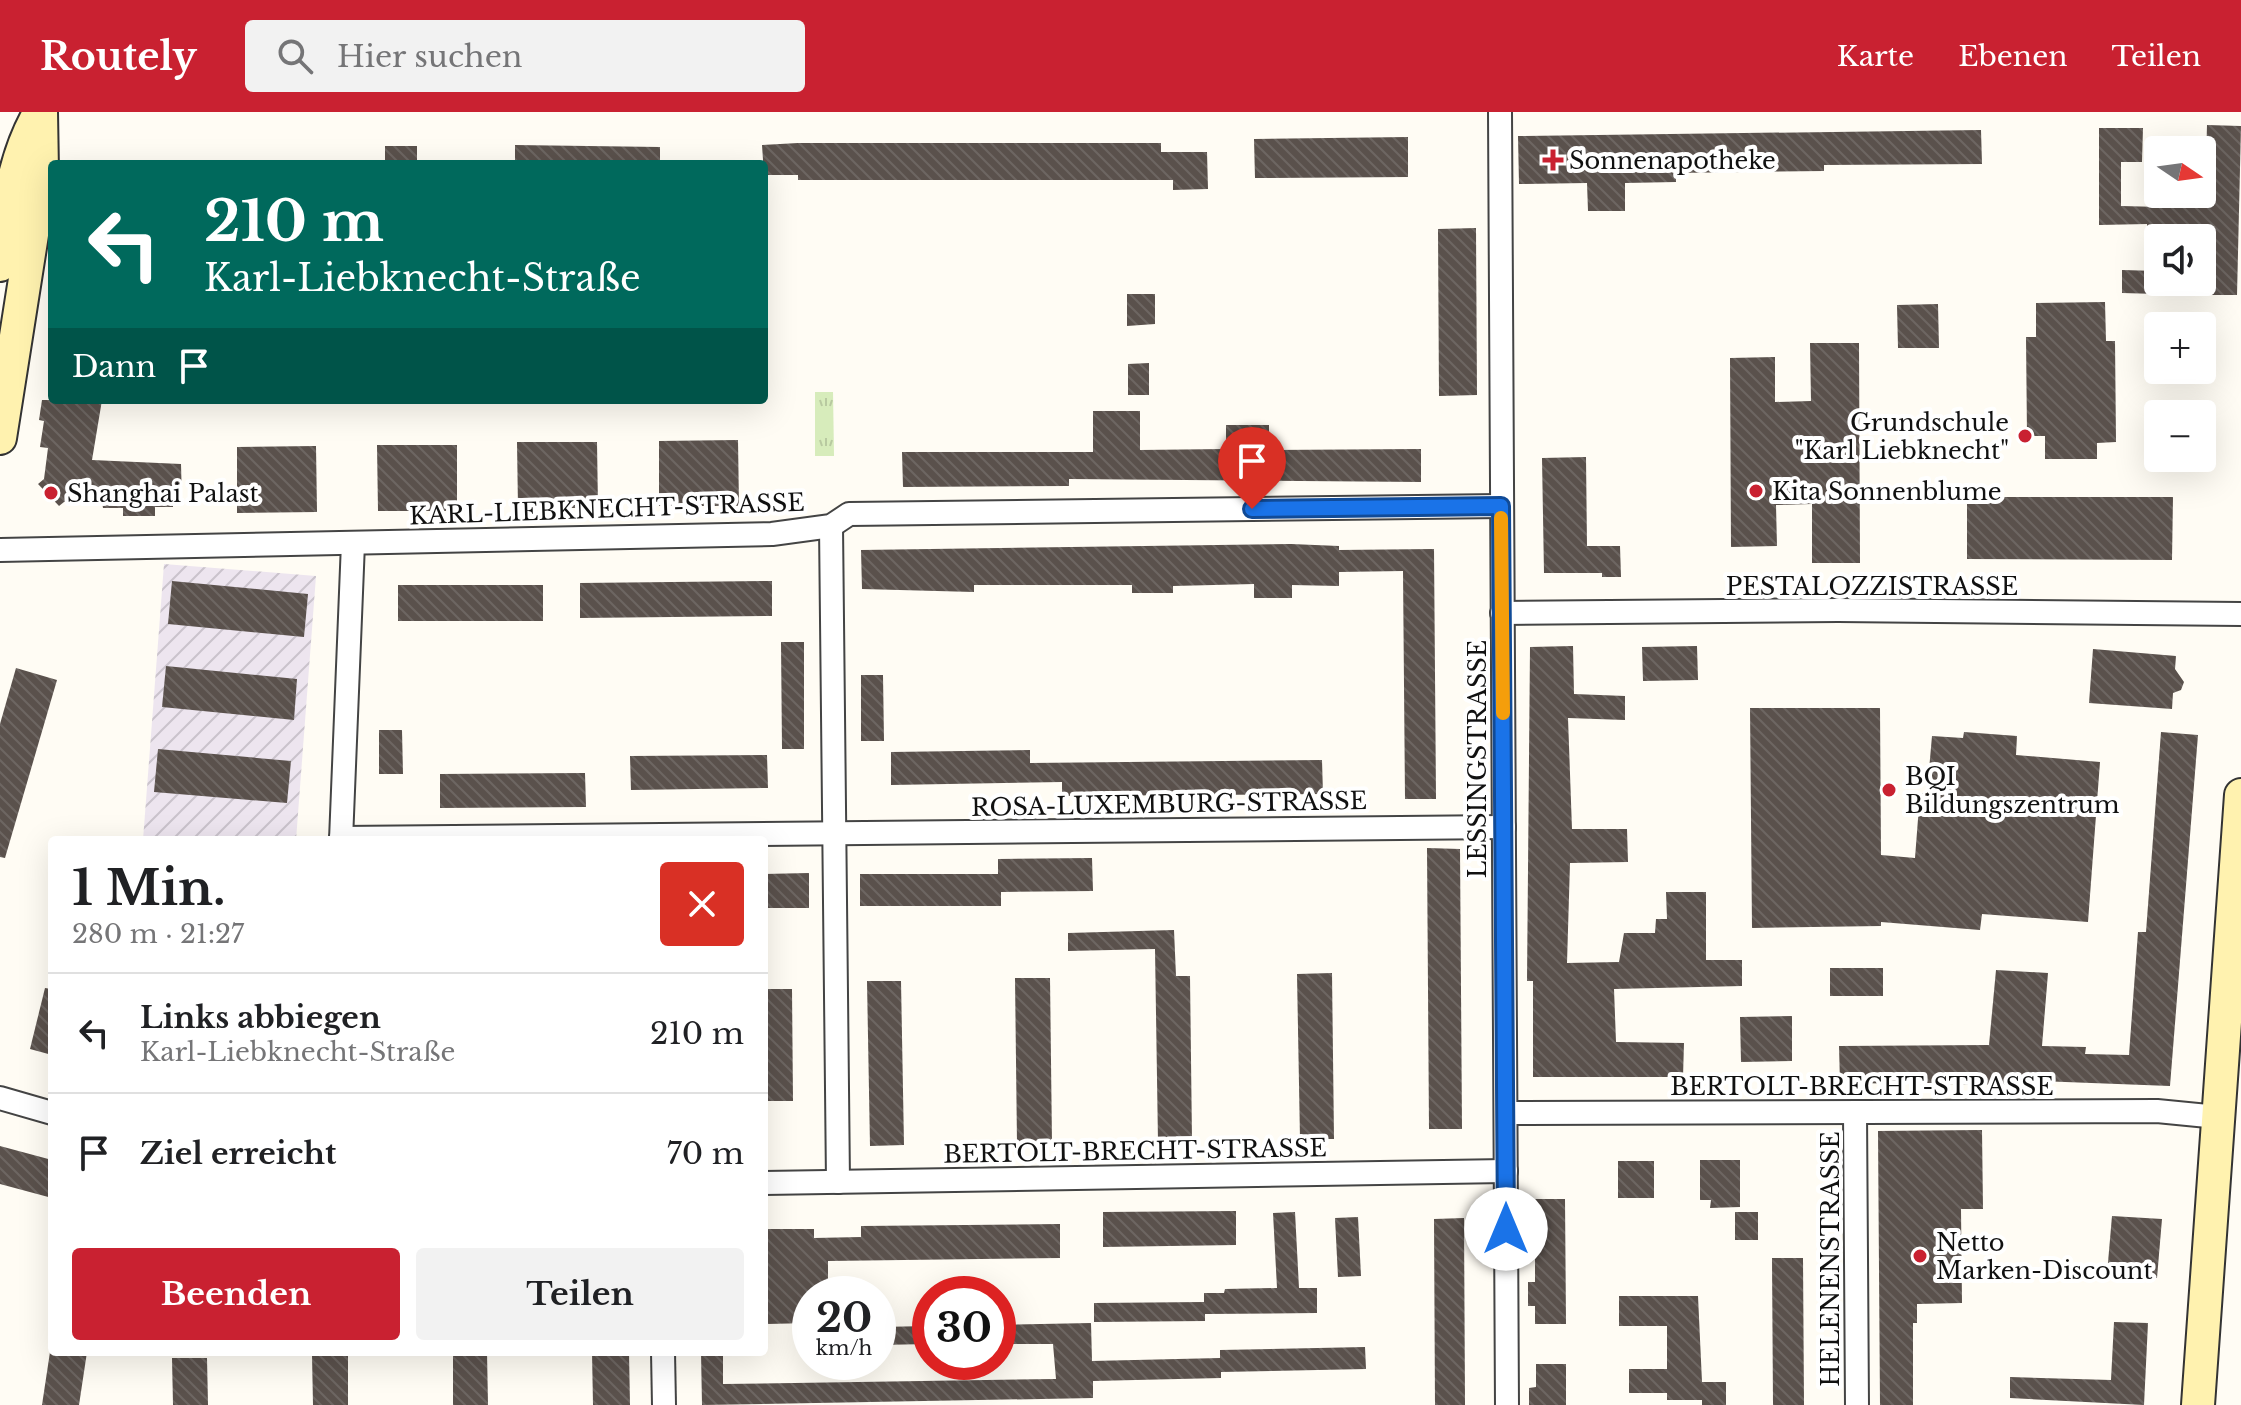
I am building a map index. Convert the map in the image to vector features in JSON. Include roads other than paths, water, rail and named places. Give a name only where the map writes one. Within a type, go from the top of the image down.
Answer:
[{"type":"street","points":[[0,265],[16,165],[23,141],[40,112]]},
{"type":"street","points":[[0,438],[6,362],[42,171],[40,112]]},
{"type":"street","name":"LESSINGSTRASSE","points":[[1500,112],[1507,1405]]},
{"type":"street","name":"KARL-LIEBKNECHT-STRASSE","points":[[0,550],[772,534],[831,526],[849,514],[1501,506]]},
{"type":"street","points":[[831,526],[838,1182]]},
{"type":"street","name":"ROSA-LUXEMBURG-STRASSE","points":[[341,836],[353,543]]},
{"type":"street","name":"PESTALOZZISTRASSE","points":[[1502,613],[1838,610],[2241,614]]},
{"type":"street","points":[[2198,1405],[2241,795]]},
{"type":"street","name":"ROSA-LUXEMBURG-STRASSE","points":[[588,836],[1504,827]]},
{"type":"street","points":[[0,1098],[48,1112]]},
{"type":"street","name":"BERTOLT-BRECHT-STRASSE","points":[[1506,1113],[2157,1111],[2218,1117]]},
{"type":"street","name":"HELENENSTRASSE","points":[[1855,1112],[1857,1405]]},
{"type":"street","name":"BERTOLT-BRECHT-STRASSE","points":[[768,1183],[1506,1171]]},
{"type":"street","points":[[663,1356],[664,1405]]},
{"type":"place","name":"Sonnenapotheke","points":[[1553,160]]},
{"type":"place","name":"Grundschule \"Karl Liebknecht\"","points":[[2025,436]]},
{"type":"place","name":"Kita Sonnenblume","points":[[1756,491]]},
{"type":"place","name":"Shanghai Palast","points":[[51,493]]},
{"type":"place","name":"BQI Bildungszentrum","points":[[1889,790]]},
{"type":"place","name":"Netto Marken-Discount","points":[[1920,1256]]}]
